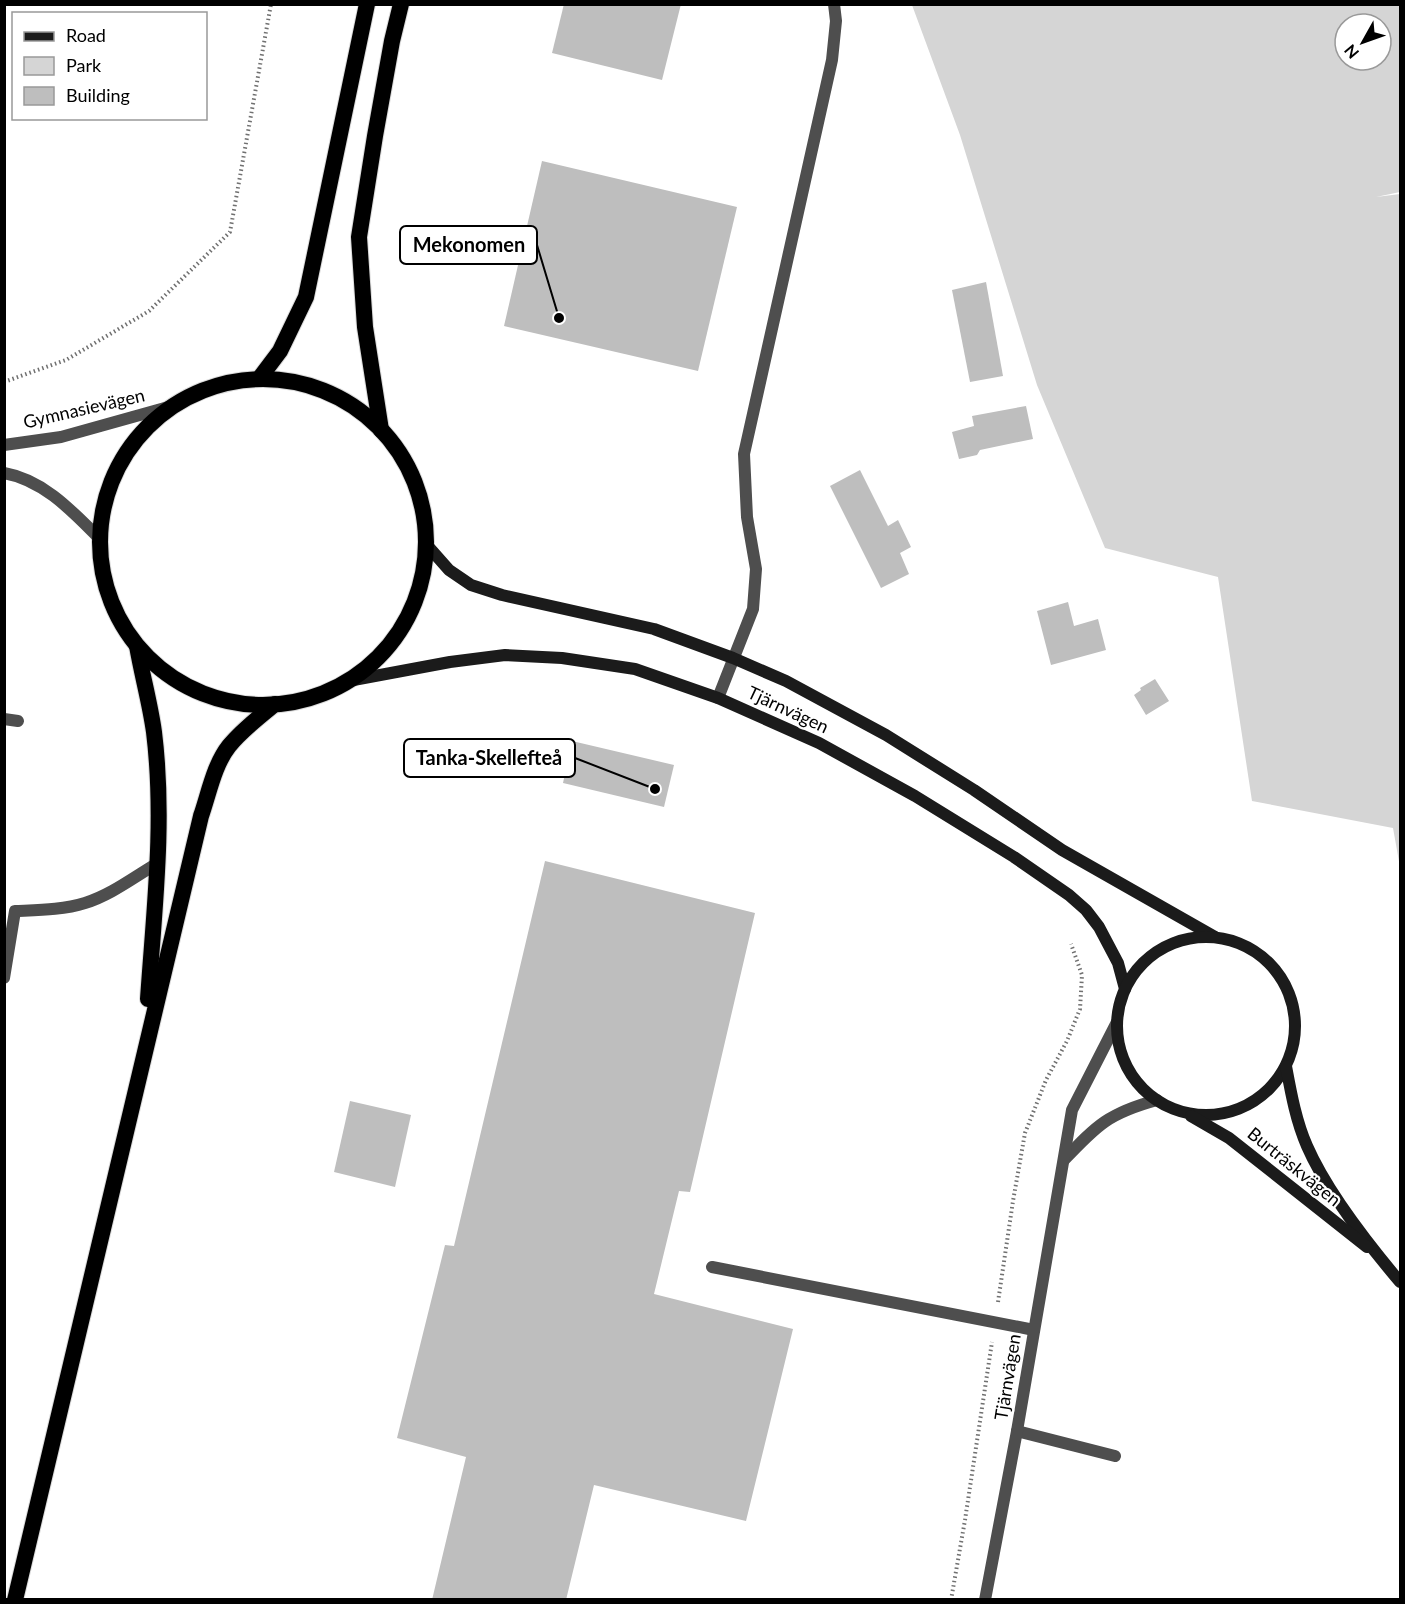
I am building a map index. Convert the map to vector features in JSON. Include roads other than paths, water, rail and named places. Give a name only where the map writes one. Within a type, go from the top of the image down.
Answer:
[{"type":"highway","points":[[260,379],[280,351],[306,297],[367,4]]},
{"type":"highway","points":[[381,430],[365,327],[359,237],[378,115],[401,4]]},
{"type":"highway","points":[[260,379],[304,384],[326,391],[365,414],[381,430],[406,464],[415,483],[421,503],[426,544],[421,579],[410,612],[384,651],[348,681],[312,697],[275,704],[236,703],[217,699],[198,692],[164,672],[136,645],[123,627],[105,584],[100,562],[101,516],[106,495],[125,454],[139,435],[172,406],[192,395],[214,386],[260,379]]},
{"type":"highway","points":[[136,645],[153,732],[157,782],[158,862],[145,1048]]},
{"type":"highway","points":[[15,1599],[201,816],[215,774],[228,748],[239,735],[275,704]]},
{"type":"main road","name":"Tjärnvägen","points":[[426,544],[449,570],[471,585],[502,595],[654,629],[733,658],[786,681],[886,735],[974,790],[1062,850],[1215,937]]},
{"type":"main road","name":"Tjärnvägen","points":[[348,681],[450,662],[506,655],[562,658],[635,669],[718,698],[819,743],[915,796],[1014,857],[1069,895],[1086,910],[1099,927],[1118,963],[1125,989]]},
{"type":"main road","points":[[1215,937],[1248,947],[1275,969],[1291,999],[1295,1015],[1294,1041],[1286,1066],[1268,1090],[1244,1107],[1215,1115],[1185,1113],[1157,1100],[1145,1091],[1127,1066],[1118,1037],[1119,1005],[1125,989],[1143,963],[1162,949],[1184,939],[1215,937]]},
{"type":"main road","name":"Burträskvägen","points":[[1286,1066],[1292,1103],[1306,1145],[1323,1177],[1377,1255],[1401,1282]]},
{"type":"main road","name":"Burträskvägen","points":[[1185,1113],[1229,1138],[1377,1255]]},
{"type":"street","points":[[718,698],[753,609],[756,569],[747,517],[744,454],[832,60],[836,21],[834,4]]},
{"type":"street","name":"Gymnasievägen","points":[[4,445],[61,436],[172,406]]},
{"type":"street","points":[[4,473],[50,493],[100,539]]},
{"type":"street","points":[[4,719],[18,721]]},
{"type":"street","points":[[4,978],[10,909],[48,909],[84,903],[106,894],[158,862]]},
{"type":"street","name":"Tjärnvägen","points":[[985,1599],[1017,1431],[1072,1110],[1117,1022]]},
{"type":"street","points":[[1063,1160],[1092,1130],[1113,1116],[1157,1100]]},
{"type":"street","points":[[712,1267],[1034,1330]]},
{"type":"street","points":[[1017,1431],[1115,1456]]},
{"type":"place","name":"Mekonomen","points":[[559,318]]},
{"type":"place","name":"Tanka-Skellefteå","points":[[655,789]]}]
